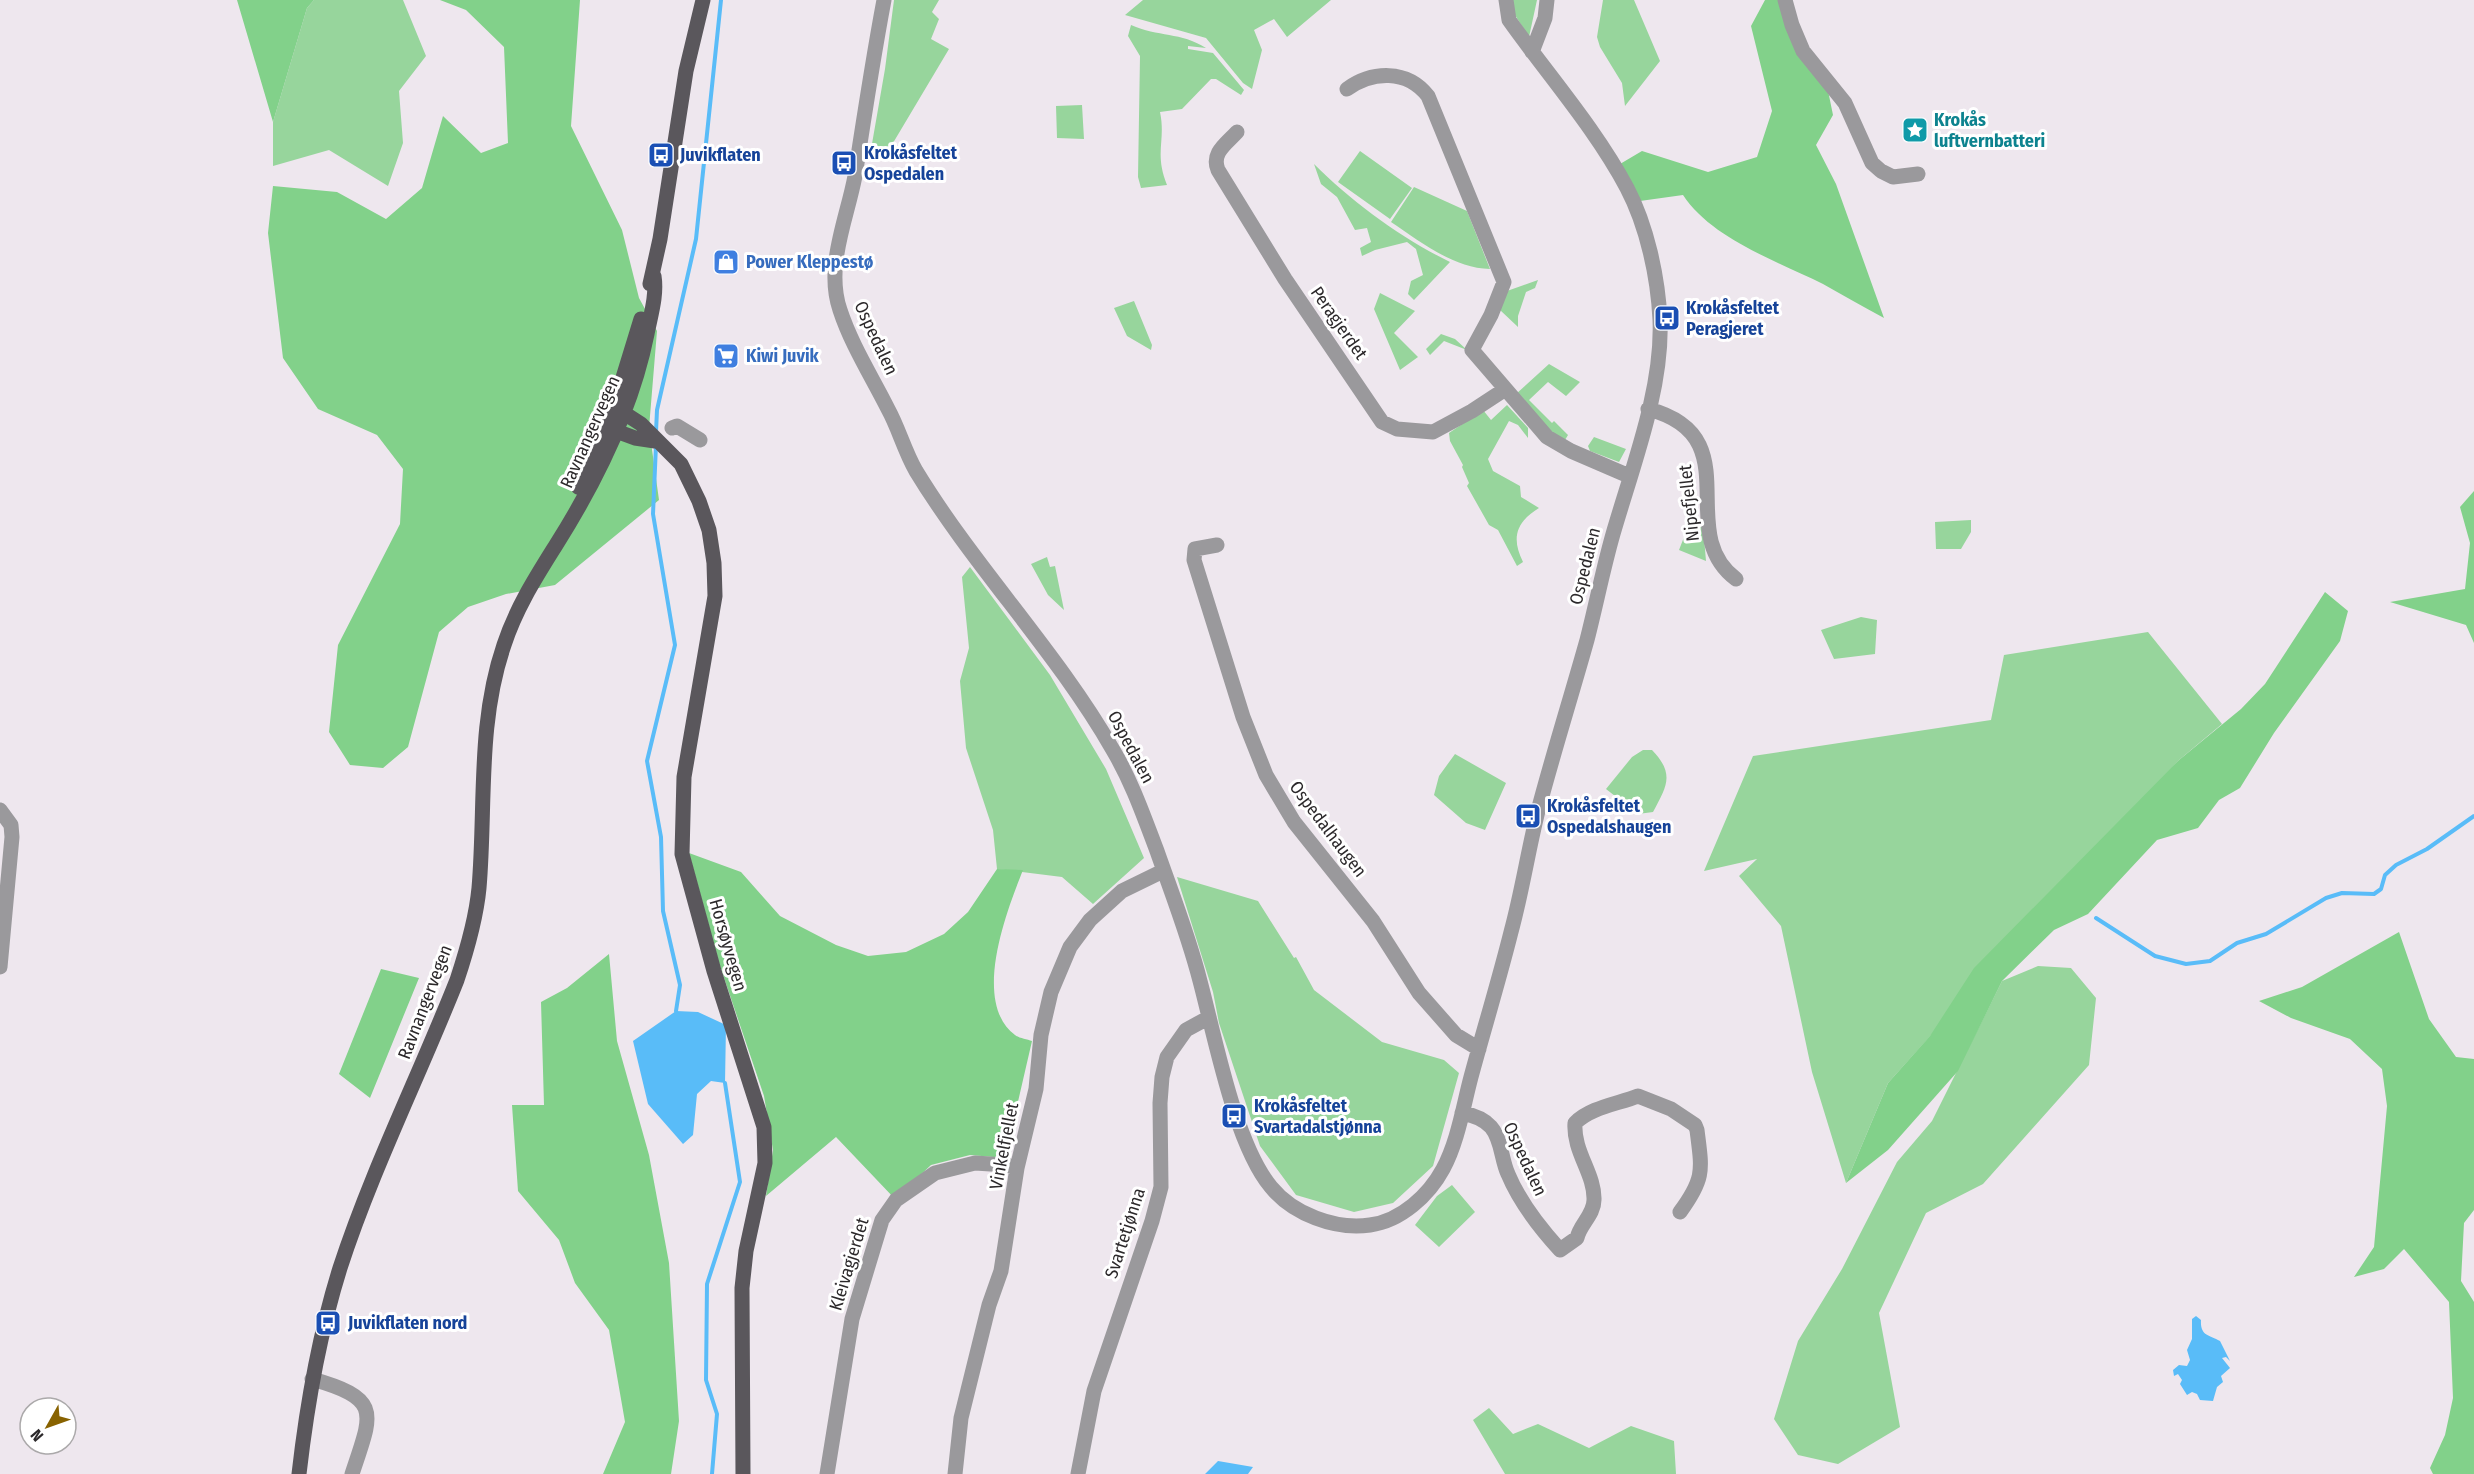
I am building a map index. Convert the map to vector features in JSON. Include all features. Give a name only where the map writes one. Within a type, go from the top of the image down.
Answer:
[{"type":"main road","name":"Ravnangervegen","points":[[686,71],[686,46],[693,0]]},
{"type":"main road","name":"Ravnangervegen","points":[[299,1474],[312,1380],[325,1319],[349,1242],[454,988],[469,943],[478,890],[484,750],[491,692],[512,624],[617,415],[654,276],[686,71],[703,0]]},
{"type":"main road","points":[[617,415],[616,431],[635,438],[656,441]]},
{"type":"main road","name":"Horsøyvegen","points":[[617,415],[641,424],[681,464],[699,501],[709,530],[714,563],[715,596],[684,777],[682,854],[714,971],[764,1127],[766,1145],[762,1183],[743,1271],[743,1474]]},
{"type":"main road","name":"Ravnangervegen","points":[[544,560],[555,547],[582,500],[616,431]]},
{"type":"street","name":"Ospedalen","points":[[884,0],[863,114],[854,179],[837,255],[836,282],[840,311],[889,411],[900,441],[920,477],[974,557],[993,578],[1089,711],[1113,749],[1136,798],[1163,871],[1200,981],[1208,1018],[1239,1118],[1258,1168],[1281,1198],[1311,1215],[1339,1224],[1369,1226],[1386,1221],[1414,1205],[1433,1185],[1445,1166],[1511,935],[1540,805],[1566,717],[1648,409],[1659,349],[1660,314],[1651,261],[1640,219],[1625,184],[1509,20],[1506,0]]},
{"type":"street","points":[[1532,52],[1545,18],[1547,0]]},
{"type":"street","points":[[1785,0],[1791,25],[1803,51],[1845,103],[1872,163],[1888,176],[1904,177],[1918,174]]},
{"type":"street","points":[[1347,88],[1360,80],[1383,74],[1415,83],[1432,102],[1504,282],[1491,315],[1472,350],[1504,390],[1547,437],[1571,451],[1629,476]]},
{"type":"street","name":"Peragjerdet","points":[[1238,132],[1216,156],[1215,162],[1218,170],[1285,279],[1382,422],[1397,429],[1433,432],[1504,390]]},
{"type":"street","name":"Nipefjellet","points":[[1648,409],[1683,423],[1698,439],[1705,467],[1710,527],[1715,554],[1721,566],[1736,579]]},
{"type":"street","points":[[672,428],[677,426],[700,440]]},
{"type":"street","name":"Ospedalhaugen","points":[[1217,545],[1196,549],[1194,560],[1243,717],[1266,775],[1294,822],[1373,921],[1419,993],[1456,1035],[1479,1049]]},
{"type":"street","points":[[0,810],[11,825],[12,837],[0,967]]},
{"type":"street","name":"Vinkelfjellet","points":[[955,1474],[961,1418],[1001,1271],[1017,1168],[1036,1089],[1041,1035],[1051,992],[1065,957],[1077,937],[1104,906],[1127,888],[1163,871]]},
{"type":"street","name":"Svartetjønna","points":[[1078,1474],[1094,1391],[1152,1221],[1161,1187],[1160,1102],[1167,1057],[1186,1030],[1208,1018]]},
{"type":"street","name":"Ospedalen","points":[[1462,1113],[1475,1116],[1491,1127],[1497,1138],[1507,1173],[1524,1206],[1560,1250],[1577,1238],[1578,1231],[1594,1204],[1593,1190],[1575,1140],[1575,1123],[1584,1114],[1638,1096],[1663,1105],[1695,1125],[1697,1130],[1701,1172],[1699,1184],[1680,1212]]},
{"type":"street","name":"Kleivagjerdet","points":[[827,1474],[848,1337],[882,1220],[896,1200],[935,1173],[975,1164],[1006,1165],[1017,1168]]},
{"type":"street","points":[[312,1380],[351,1392],[362,1403],[366,1411],[366,1431],[352,1474]]},
{"type":"green space","points":[[237,0],[314,0],[307,8],[273,122]]},
{"type":"green space","points":[[314,0],[403,0],[426,56],[399,91],[403,143],[388,186],[329,150],[273,166],[273,122],[307,8]]},
{"type":"green space","points":[[440,0],[580,0],[571,126],[622,230],[639,298],[657,331],[649,428],[659,500],[555,585],[506,594],[468,607],[439,632],[408,747],[383,768],[350,765],[329,732],[338,645],[400,524],[403,469],[377,435],[318,409],[283,358],[268,233],[273,186],[337,192],[386,219],[422,188],[443,116],[481,153],[508,143],[504,47],[466,10]]},
{"type":"green space","points":[[894,0],[939,0],[932,12],[939,19],[931,39],[949,49],[890,148],[869,161],[885,69]]},
{"type":"green space","points":[[1143,0],[1331,0],[1287,37],[1274,19],[1254,30],[1262,50],[1252,89],[1243,83],[1206,38],[1125,15]]},
{"type":"green space","points":[[1512,0],[1537,0],[1529,37],[1513,12]]},
{"type":"green space","points":[[1603,0],[1634,0],[1660,61],[1625,106],[1622,83],[1600,47],[1597,37]]},
{"type":"green space","points":[[1765,0],[1782,0],[1826,81],[1833,115],[1816,145],[1836,184],[1884,318],[1728,236],[1695,211],[1683,195],[1640,201],[1620,164],[1642,151],[1708,172],[1757,157],[1772,111],[1751,26]]},
{"type":"green space","points":[[1131,25],[1188,39],[1206,48],[1188,46],[1188,49],[1213,53],[1244,90],[1241,95],[1216,79],[1211,79],[1182,109],[1160,112],[1161,164],[1167,185],[1141,188],[1138,177],[1140,56],[1128,36]]},
{"type":"green space","points":[[1082,105],[1084,139],[1057,138],[1056,106]]},
{"type":"green space","points":[[1360,151],[1412,188],[1390,219],[1338,182]]},
{"type":"green space","points":[[1314,164],[1344,192],[1378,218],[1413,242],[1450,262],[1414,300],[1408,294],[1411,281],[1423,275],[1416,249],[1407,242],[1375,250],[1362,256],[1360,248],[1371,242],[1367,228],[1355,230],[1337,197],[1321,184]]},
{"type":"green space","points":[[1414,187],[1467,211],[1490,269],[1476,268],[1450,259],[1391,222]]},
{"type":"green space","points":[[1538,280],[1535,288],[1526,292],[1518,316],[1518,327],[1500,310],[1507,291]]},
{"type":"green space","points":[[1380,293],[1415,311],[1394,333],[1418,357],[1400,370],[1374,309]]},
{"type":"green space","points":[[1134,301],[1152,345],[1151,350],[1127,336],[1114,308]]},
{"type":"green space","points":[[1441,334],[1455,339],[1467,350],[1444,341],[1430,355],[1426,349]]},
{"type":"green space","points":[[1549,364],[1580,382],[1566,396],[1548,382],[1529,400],[1568,435],[1565,440],[1551,431],[1529,405],[1516,394]]},
{"type":"green space","points":[[1507,405],[1528,428],[1528,438],[1518,425],[1509,421],[1488,459],[1493,471],[1520,486],[1521,497],[1539,508],[1525,519],[1518,531],[1517,545],[1523,562],[1517,566],[1498,530],[1489,525],[1467,486],[1469,483],[1463,465],[1450,441],[1449,433],[1483,410],[1491,420]]},
{"type":"green space","points":[[1594,437],[1626,449],[1619,462],[1590,451],[1588,446]]},
{"type":"green space","points":[[2474,491],[2474,643],[2466,625],[2390,602],[2465,589],[2470,543],[2460,507]]},
{"type":"green space","points":[[1971,520],[1971,532],[1961,549],[1936,549],[1935,522]]},
{"type":"green space","points":[[1703,526],[1706,561],[1679,550],[1686,532]]},
{"type":"green space","points":[[1047,557],[1050,567],[1055,566],[1064,610],[1048,595],[1031,564]]},
{"type":"green space","points":[[970,567],[1050,675],[1106,769],[1144,858],[1093,904],[1062,877],[997,869],[993,830],[966,748],[960,681],[969,648],[962,577]]},
{"type":"green space","points":[[2325,592],[2348,611],[2340,641],[2274,733],[2240,788],[2219,800],[2198,828],[2157,840],[2088,914],[2054,930],[2002,981],[1958,1071],[1888,1150],[1846,1183],[1888,1083],[1930,1036],[1974,968],[2179,760],[2241,709],[2265,684]]},
{"type":"green space","points":[[1861,617],[1877,620],[1875,654],[1834,659],[1821,630]]},
{"type":"green space","points":[[2148,632],[2222,724],[2179,760],[1888,1083],[1846,1183],[1812,1072],[1781,926],[1739,876],[1757,859],[1704,871],[1753,756],[1991,720],[2004,655]]},
{"type":"green space","points":[[1643,750],[1652,750],[1659,758],[1664,766],[1666,780],[1662,795],[1653,812],[1638,814],[1606,789],[1632,757]]},
{"type":"green space","points":[[1455,754],[1506,783],[1485,830],[1466,823],[1434,795],[1439,776]]},
{"type":"green space","points":[[689,853],[741,872],[780,916],[836,945],[868,956],[906,952],[944,934],[968,912],[997,869],[1023,870],[1002,931],[996,955],[994,979],[995,1001],[1002,1020],[1015,1035],[1032,1041],[1005,1158],[970,1155],[931,1165],[895,1199],[836,1137],[766,1196],[773,1150],[764,1096],[719,963]]},
{"type":"green space","points":[[1177,877],[1258,901],[1294,958],[1296,957],[1314,990],[1382,1042],[1444,1060],[1459,1073],[1433,1166],[1393,1203],[1354,1212],[1296,1195],[1260,1146],[1219,1023],[1213,992]]},
{"type":"green space","points":[[2399,932],[2429,1019],[2456,1057],[2474,1059],[2474,1210],[2464,1223],[2461,1281],[2474,1302],[2474,1474],[2433,1474],[2430,1468],[2445,1435],[2453,1398],[2449,1302],[2404,1249],[2384,1269],[2354,1277],[2374,1247],[2387,1106],[2382,1069],[2350,1039],[2291,1018],[2259,1001],[2302,987]]},
{"type":"green space","points":[[609,954],[617,1041],[649,1155],[669,1263],[679,1421],[671,1474],[603,1474],[625,1422],[609,1330],[575,1283],[559,1240],[518,1191],[512,1105],[544,1105],[541,1002],[567,988]]},
{"type":"green space","points":[[2038,966],[2071,968],[2096,998],[2089,1065],[1983,1184],[1926,1213],[1879,1313],[1900,1427],[1838,1464],[1798,1455],[1774,1419],[1798,1341],[1842,1269],[1897,1162],[1932,1121],[2002,981]]},
{"type":"green space","points":[[381,969],[419,978],[370,1098],[339,1074]]},
{"type":"green space","points":[[1452,1185],[1475,1212],[1439,1247],[1415,1225],[1437,1196]]},
{"type":"green space","points":[[1489,1408],[1513,1434],[1538,1424],[1589,1448],[1631,1426],[1674,1441],[1676,1474],[1505,1474],[1473,1420]]},
{"type":"water","points":[[676,1011],[698,1012],[726,1025],[725,1083],[711,1081],[697,1094],[693,1135],[683,1144],[648,1104],[633,1041]]},
{"type":"water","points":[[2196,1316],[2201,1320],[2204,1332],[2220,1341],[2230,1361],[2226,1357],[2222,1358],[2230,1368],[2221,1376],[2223,1382],[2217,1387],[2213,1401],[2200,1400],[2197,1394],[2192,1392],[2187,1395],[2180,1384],[2182,1380],[2178,1374],[2174,1376],[2173,1370],[2179,1365],[2187,1366],[2190,1360],[2187,1350],[2192,1339],[2192,1319]]},
{"type":"water","points":[[1218,1461],[1253,1467],[1248,1474],[1205,1474]]},
{"type":"waterway","points":[[656,432],[657,410],[696,239],[721,0]]},
{"type":"waterway","points":[[656,445],[653,514],[675,645],[647,761],[661,837],[663,911],[680,985],[676,1011]]},
{"type":"waterway","points":[[2096,918],[2155,956],[2186,964],[2210,961],[2237,943],[2266,934],[2326,898],[2342,893],[2374,894],[2381,889],[2385,875],[2396,865],[2427,849],[2474,816]]},
{"type":"waterway","points":[[712,1474],[717,1414],[706,1380],[707,1284],[740,1182],[725,1083]]},
{"type":"place","name":"Krokås luftvernbatteri","points":[[1915,130]]},
{"type":"place","name":"Juvikflaten","points":[[661,155]]},
{"type":"place","name":"Krokåsfeltet Ospedalen","points":[[844,163]]},
{"type":"place","name":"Power Kleppestø","points":[[726,262]]},
{"type":"place","name":"Krokåsfeltet Peragjeret","points":[[1667,318]]},
{"type":"place","name":"Kiwi Juvik","points":[[726,356]]},
{"type":"place","name":"Krokåsfeltet Ospedalshaugen","points":[[1528,816]]},
{"type":"place","name":"Krokåsfeltet Svartadalstjønna","points":[[1234,1116]]},
{"type":"place","name":"Juvikflaten nord","points":[[328,1323]]}]
